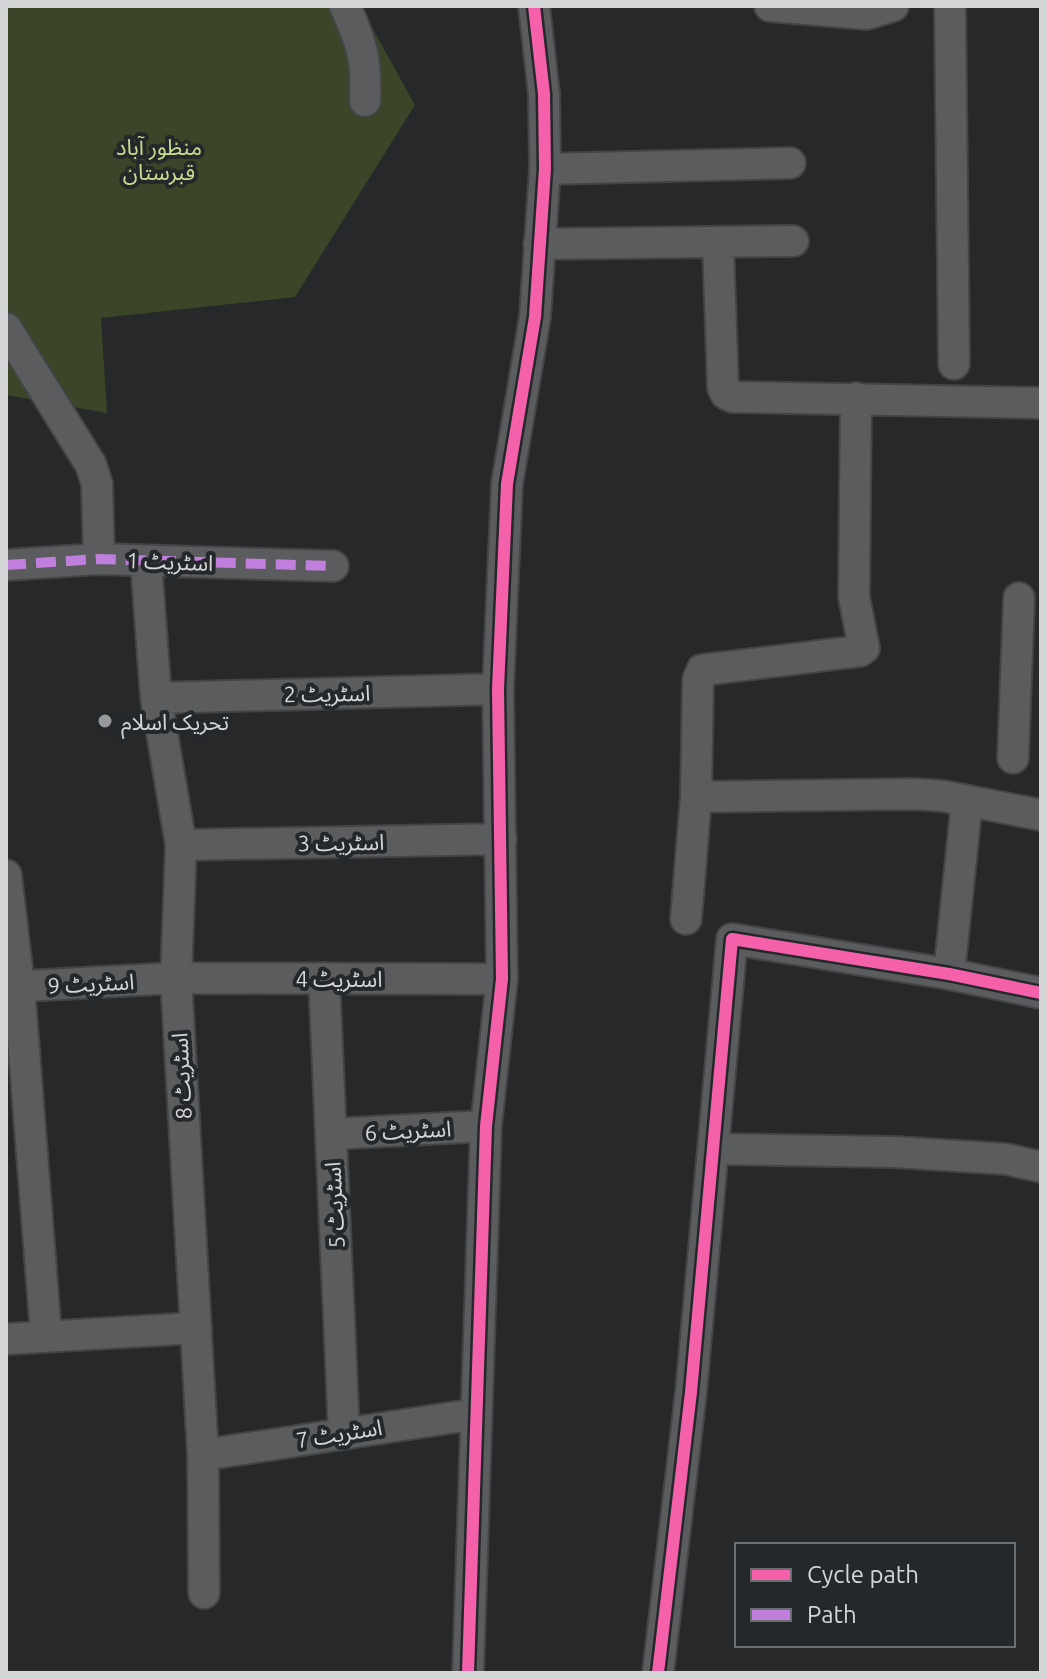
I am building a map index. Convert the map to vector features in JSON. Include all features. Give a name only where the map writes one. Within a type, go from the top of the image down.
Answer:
[{"type":"street","points":[[345,6],[364,51],[367,72],[365,101]]},
{"type":"street","points":[[468,1673],[486,1126],[502,979],[498,689],[507,484],[535,317],[545,169],[544,94],[534,6]]},
{"type":"street","points":[[784,7],[867,14],[893,6]]},
{"type":"street","points":[[950,6],[954,364]]},
{"type":"street","points":[[545,169],[790,163]]},
{"type":"street","points":[[539,244],[793,241]]},
{"type":"street","points":[[718,242],[723,388],[726,394],[733,397],[1041,403]]},
{"type":"street","points":[[6,328],[91,465],[97,484],[99,559]]},
{"type":"street","points":[[686,919],[696,797],[698,680],[702,670],[831,655],[864,648],[854,597],[856,398]]},
{"type":"street","name":"اسٹریٹ 1","points":[[6,565],[99,559],[333,566]]},
{"type":"street","name":"اسٹریٹ 8","points":[[146,561],[156,698],[181,845],[176,978],[203,1455],[204,1593]]},
{"type":"street","points":[[1013,758],[1029,658],[1019,598]]},
{"type":"street","name":"اسٹریٹ 2","points":[[156,698],[498,689]]},
{"type":"street","points":[[696,797],[914,794],[1041,815]]},
{"type":"street","points":[[949,974],[967,801]]},
{"type":"street","name":"اسٹریٹ 3","points":[[181,845],[501,839]]},
{"type":"street","points":[[6,875],[12,987],[46,1335]]},
{"type":"street","points":[[658,1673],[691,1392],[732,939],[949,974],[1041,993]]},
{"type":"street","name":"اسٹریٹ 4","points":[[176,978],[502,979]]},
{"type":"street","name":"اسٹریٹ 9","points":[[12,987],[176,978]]},
{"type":"street","name":"اسٹریٹ 5","points":[[324,978],[344,1432]]},
{"type":"street","name":"اسٹریٹ 6","points":[[331,1134],[486,1126]]},
{"type":"street","points":[[713,1149],[894,1152],[1006,1159],[1041,1167]]},
{"type":"street","points":[[6,1339],[196,1328]]},
{"type":"street","name":"اسٹریٹ 7","points":[[203,1455],[476,1414]]},
{"type":"green space","name":"منظور آباد قبرستان","points":[[6,6],[360,6],[415,105],[295,297],[101,318],[107,413],[6,395]]},
{"type":"marked path","points":[[6,565],[99,559],[333,566]]},
{"type":"cycle path","points":[[468,1673],[486,1126],[502,979],[498,689],[507,484],[535,317],[545,169],[544,94],[534,6]]},
{"type":"cycle path","points":[[658,1673],[691,1392],[732,939],[949,974],[1041,993]]},
{"type":"place","name":"تحریک اسلام","points":[[105,721]]}]
